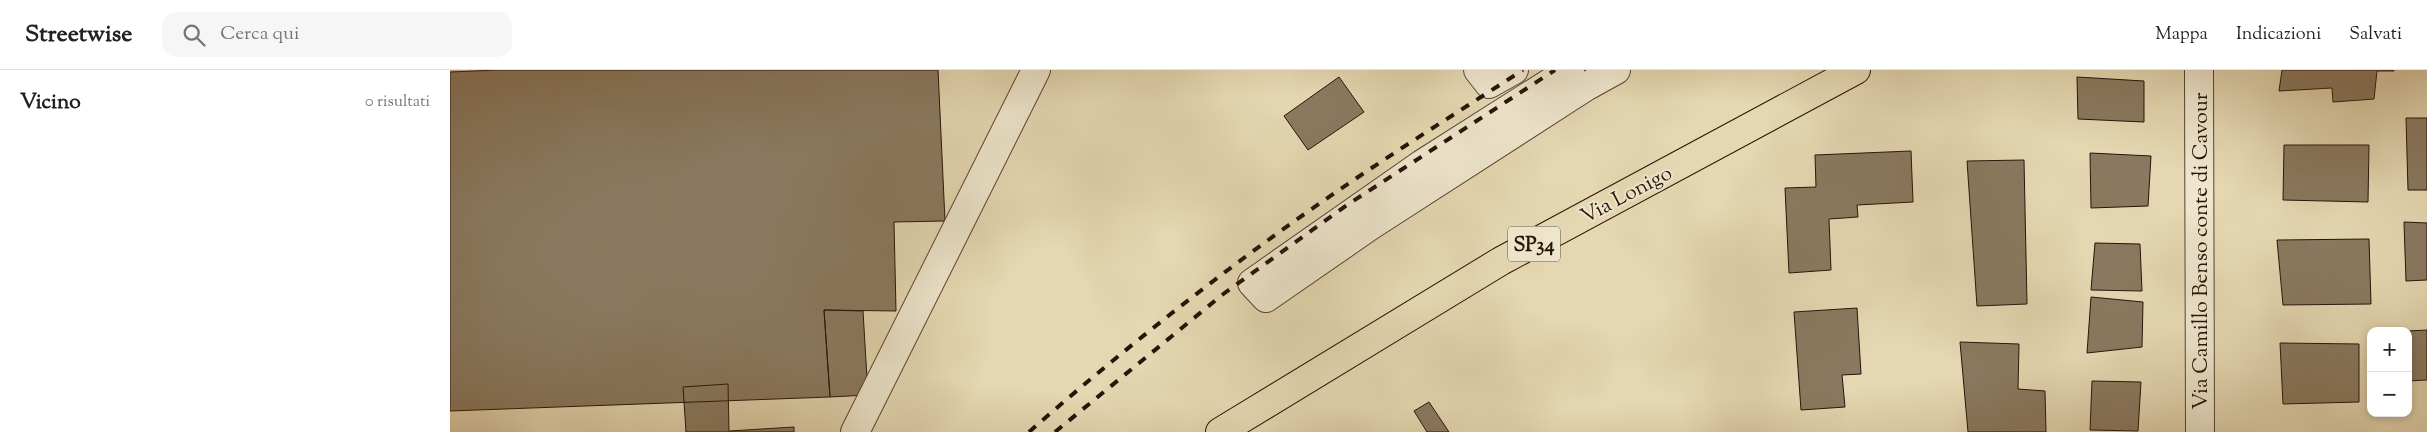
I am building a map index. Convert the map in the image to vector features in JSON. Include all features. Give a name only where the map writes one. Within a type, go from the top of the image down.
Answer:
[{"type":"main road","name":"Via Lonigo","points":[[1220,432],[1501,261],[1856,70]]},
{"type":"street","points":[[855,432],[1036,70]]},
{"type":"street","points":[[1478,70],[1489,84],[1514,70]]},
{"type":"street","points":[[1570,70],[1422,164],[1252,283],[1266,298],[1370,226],[1587,86],[1616,70]]},
{"type":"street","name":"Via Camillo Benso conte di Cavour","points":[[2199,70],[2200,432]]},
{"type":"building","points":[[497,70],[938,70],[945,221],[894,222],[896,311],[824,310],[830,397],[450,411],[450,72]]},
{"type":"building","points":[[2282,70],[2394,71],[2377,71],[2374,99],[2333,102],[2332,88],[2279,91]]},
{"type":"building","points":[[1339,77],[1364,112],[1308,150],[1284,116]]},
{"type":"building","points":[[2077,77],[2144,81],[2144,122],[2078,119]]},
{"type":"building","points":[[2406,118],[2427,118],[2427,190],[2408,190]]},
{"type":"building","points":[[2284,145],[2369,145],[2368,202],[2283,200]]},
{"type":"building","points":[[1911,151],[1913,202],[1857,205],[1858,217],[1829,219],[1831,270],[1789,273],[1785,188],[1816,187],[1815,155]]},
{"type":"building","points":[[2090,153],[2151,156],[2148,206],[2091,208]]},
{"type":"building","points":[[2024,160],[2027,304],[1977,306],[1967,161]]},
{"type":"building","points":[[2404,222],[2427,223],[2427,280],[2406,281]]},
{"type":"building","points":[[2369,239],[2371,304],[2283,305],[2277,240]]},
{"type":"building","points":[[2095,243],[2140,244],[2142,291],[2091,290]]},
{"type":"building","points":[[2091,297],[2143,302],[2142,347],[2087,353]]},
{"type":"building","points":[[1857,308],[1861,374],[1842,375],[1845,407],[1801,410],[1794,312]]},
{"type":"building","points":[[824,310],[863,311],[868,395],[830,397]]},
{"type":"building","points":[[2427,330],[2427,380],[2412,381],[2412,331]]},
{"type":"building","points":[[1960,342],[2019,344],[2018,389],[2045,391],[2046,432],[1968,432]]},
{"type":"building","points":[[2280,343],[2359,344],[2359,402],[2283,404]]},
{"type":"building","points":[[2092,381],[2141,382],[2138,431],[2090,430]]},
{"type":"building","points":[[728,384],[729,431],[794,427],[794,432],[686,432],[683,387]]},
{"type":"building","points":[[1429,402],[1449,432],[1427,432],[1414,411]]},
{"type":"railway","points":[[1029,432],[1104,368],[1219,276],[1362,175],[1523,70]]},
{"type":"railway","points":[[1055,432],[1222,295],[1347,205],[1555,70]]}]
